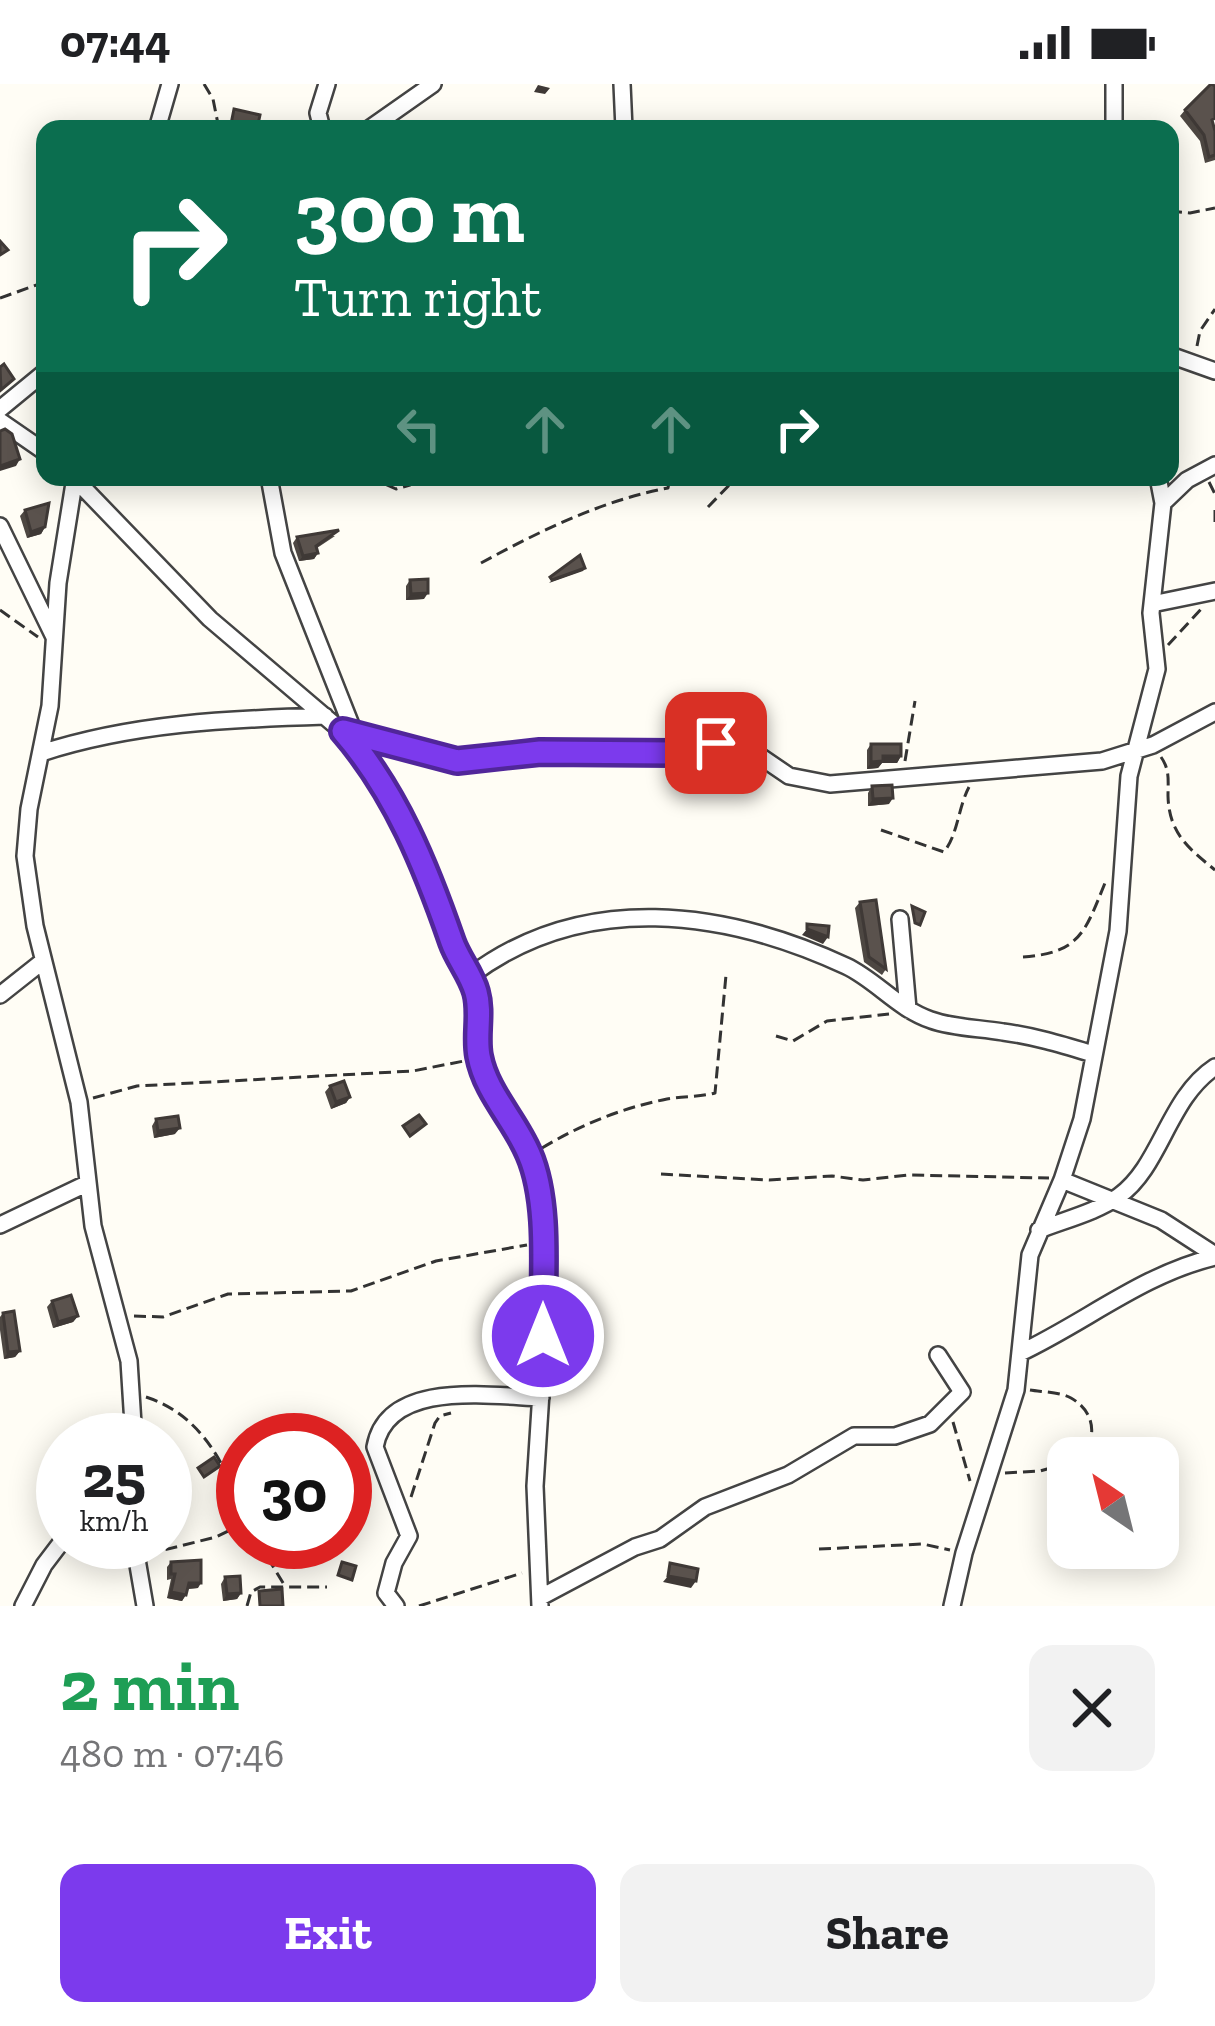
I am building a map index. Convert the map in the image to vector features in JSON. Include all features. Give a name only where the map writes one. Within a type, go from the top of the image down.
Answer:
[{"type":"street","points":[[160,120],[170,84]]},
{"type":"street","points":[[320,120],[327,84]]},
{"type":"street","points":[[382,120],[433,84]]},
{"type":"street","points":[[622,84],[623,120]]},
{"type":"street","points":[[1114,84],[1114,120]]},
{"type":"street","points":[[1179,360],[1215,371]]},
{"type":"street","points":[[0,409],[36,379]]},
{"type":"street","points":[[0,421],[36,446]]},
{"type":"street","points":[[1162,503],[1187,480],[1215,465]]},
{"type":"street","points":[[73,486],[41,752],[24,845],[43,961],[79,1102],[86,1184],[129,1361],[133,1413]]},
{"type":"street","points":[[82,486],[210,620],[325,716],[349,733],[457,761],[540,752],[674,753],[721,743],[748,748],[770,766],[800,780],[830,784],[902,780],[1081,763],[1133,753],[1215,712]]},
{"type":"street","points":[[271,486],[283,553],[349,733],[407,829],[433,884],[478,1000],[478,1049],[488,1084],[530,1155],[543,1244],[542,1398],[535,1486],[540,1602]]},
{"type":"street","points":[[952,1606],[964,1552],[1016,1390],[1030,1255],[1082,1119],[1118,931],[1126,800],[1133,753],[1149,711],[1157,654],[1152,604],[1162,503],[1159,486]]},
{"type":"street","points":[[0,526],[55,645]]},
{"type":"street","points":[[1152,604],[1214,591]]},
{"type":"street","points":[[41,752],[158,726],[325,716]]},
{"type":"street","points":[[470,976],[498,957],[564,932],[642,915],[692,919],[783,939],[856,971],[908,1009],[943,1023],[1023,1035],[1093,1054]]},
{"type":"street","points":[[900,920],[908,1009]]},
{"type":"street","points":[[0,994],[43,961]]},
{"type":"street","points":[[1039,1230],[1123,1193],[1182,1098],[1215,1066]]},
{"type":"street","points":[[1062,1180],[1183,1231],[1215,1256]]},
{"type":"street","points":[[0,1225],[86,1184]]},
{"type":"street","points":[[1020,1353],[1071,1328],[1157,1274],[1215,1256]]},
{"type":"street","points":[[540,1602],[562,1582],[669,1534],[705,1507],[788,1475],[854,1436],[903,1434],[930,1424],[962,1392],[938,1355]]},
{"type":"street","points":[[396,1606],[386,1593],[394,1563],[409,1539],[378,1459],[376,1440],[396,1410],[459,1395],[542,1398]]},
{"type":"street","points":[[22,1606],[42,1569]]},
{"type":"street","points":[[138,1569],[145,1606]]},
{"type":"path","points":[[204,84],[217,120]]},
{"type":"path","points":[[1179,212],[1215,208]]},
{"type":"path","points":[[0,298],[36,285]]},
{"type":"path","points":[[1195,366],[1200,331],[1215,309]]},
{"type":"path","points":[[481,563],[539,530],[668,486]]},
{"type":"path","points":[[708,508],[729,486]]},
{"type":"path","points":[[1215,510],[1215,522]]},
{"type":"path","points":[[1157,654],[1188,626],[1214,591]]},
{"type":"path","points":[[0,610],[55,645]]},
{"type":"path","points":[[902,780],[915,701]]},
{"type":"path","points":[[1154,745],[1168,770],[1174,829],[1215,870]]},
{"type":"path","points":[[880,830],[944,852],[965,794],[981,772]]},
{"type":"path","points":[[1023,957],[1070,946],[1088,922],[1110,872]]},
{"type":"path","points":[[530,1155],[613,1112],[715,1093],[726,975]]},
{"type":"path","points":[[776,1036],[793,1041],[827,1021],[908,1009]]},
{"type":"path","points":[[79,1102],[137,1086],[413,1071],[460,1064],[478,1049]]},
{"type":"path","points":[[661,1174],[769,1180],[832,1176],[884,1180],[909,1175],[1062,1180]]},
{"type":"path","points":[[114,1314],[163,1317],[228,1294],[352,1291],[436,1261],[543,1244]]},
{"type":"path","points":[[1016,1390],[1070,1397],[1082,1408],[1092,1437]]},
{"type":"path","points":[[133,1393],[163,1403],[201,1431],[216,1456]]},
{"type":"path","points":[[403,1515],[435,1424],[440,1416],[453,1412],[459,1395]]},
{"type":"path","points":[[945,1412],[955,1425],[970,1481],[982,1497]]},
{"type":"path","points":[[991,1472],[1047,1469]]},
{"type":"path","points":[[819,1549],[923,1544],[964,1552]]},
{"type":"path","points":[[419,1606],[488,1586],[539,1562]]},
{"type":"path","points":[[275,1569],[286,1587]]},
{"type":"path","points":[[247,1606],[256,1588],[327,1587]]},
{"type":"building","points":[[1211,84],[1215,86],[1215,155],[1209,157],[1204,135],[1185,110]]},
{"type":"building","points":[[234,109],[260,115],[259,120],[232,120]]},
{"type":"building","points":[[4,364],[14,379],[1,390],[0,367]]},
{"type":"building","points":[[0,431],[12,434],[20,459],[0,466]]},
{"type":"building","points":[[49,503],[45,527],[31,532],[25,510]]},
{"type":"building","points":[[339,530],[316,546],[318,553],[303,556],[297,537]]},
{"type":"building","points":[[580,555],[585,568],[552,580],[550,577]]},
{"type":"building","points":[[428,579],[428,593],[411,594],[410,580]]},
{"type":"building","points":[[871,744],[901,744],[901,756],[871,762]]},
{"type":"building","points":[[892,785],[893,798],[873,799],[872,786]]},
{"type":"building","points":[[876,900],[886,969],[869,957],[860,902]]},
{"type":"building","points":[[912,906],[925,912],[920,925],[915,923]]},
{"type":"building","points":[[807,924],[829,926],[828,937],[807,929]]},
{"type":"building","points":[[344,1081],[350,1097],[336,1102],[330,1086]]},
{"type":"building","points":[[419,1115],[426,1124],[410,1136],[403,1126]]},
{"type":"building","points":[[178,1116],[180,1128],[158,1131],[156,1119]]},
{"type":"building","points":[[71,1295],[78,1316],[58,1322],[52,1301]]},
{"type":"building","points":[[14,1311],[20,1351],[8,1352],[3,1313]]},
{"type":"building","points":[[216,1460],[216,1469],[204,1477],[198,1468]]},
{"type":"building","points":[[201,1560],[201,1583],[189,1583],[186,1595],[171,1592],[175,1574],[171,1569],[192,1569],[192,1561]]},
{"type":"building","points":[[670,1563],[698,1569],[696,1581],[668,1576]]},
{"type":"building","points":[[340,1569],[355,1569],[352,1580],[338,1575]]},
{"type":"building","points":[[240,1576],[241,1593],[227,1594],[225,1577]]},
{"type":"building","points":[[282,1589],[283,1606],[260,1606],[259,1591]]},
{"type":"route","points":[[543,1336],[543,1244],[536,1184],[530,1155],[488,1084],[478,1049],[475,986],[455,949],[445,914],[407,829],[343,731],[448,761],[540,752],[674,753],[716,743]]}]
